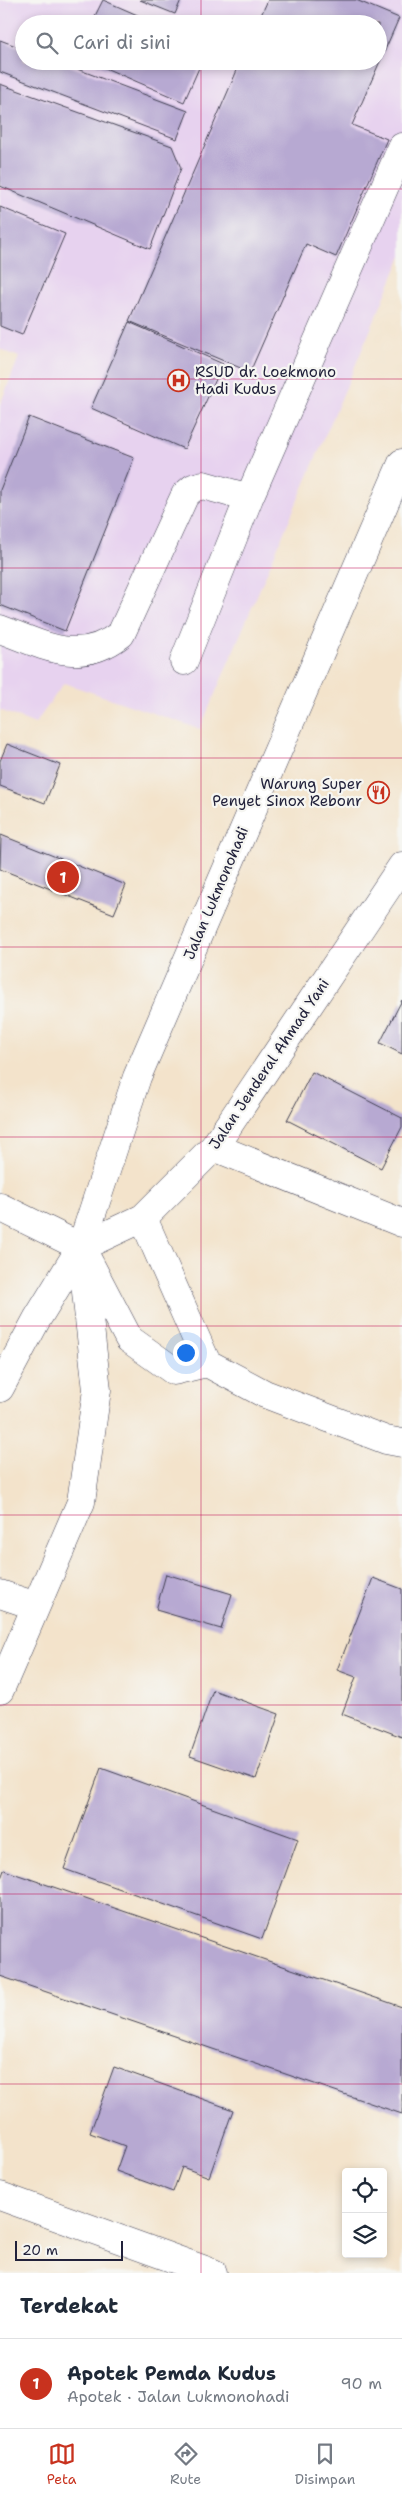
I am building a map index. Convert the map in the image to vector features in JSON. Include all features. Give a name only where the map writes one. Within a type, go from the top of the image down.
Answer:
[{"type":"main road","points":[[184,661],[249,498],[402,148]]},
{"type":"main road","name":"Jalan Lukmonohadi","points":[[81,1247],[137,1077],[402,463]]},
{"type":"main road","points":[[0,629],[61,652],[94,649],[109,643],[121,634],[185,495],[193,488],[203,485],[249,498]]},
{"type":"main road","name":"Jalan Jenderal Ahmad Yani","points":[[81,1247],[143,1218],[214,1147],[402,866]]},
{"type":"main road","points":[[214,1147],[402,1224]]},
{"type":"main road","points":[[0,1207],[81,1247],[129,1339],[174,1371],[207,1363]]},
{"type":"main road","points":[[143,1218],[207,1363],[265,1394],[394,1442]]},
{"type":"main road","points":[[0,1388],[38,1318],[81,1247]]},
{"type":"main road","points":[[0,1690],[81,1502],[96,1411],[97,1390],[81,1247]]},
{"type":"main road","points":[[0,1594],[36,1606]]},
{"type":"main road","points":[[0,2196],[213,2273]]},
{"type":"shaded area","name":"RSUD dr. Loekmono Hadi Kudus","points":[[0,0],[402,0],[402,256],[200,729],[64,683],[35,724],[0,710],[0,405],[19,357],[0,349]]},
{"type":"building","points":[[103,0],[137,15],[96,15]]},
{"type":"building","points":[[140,0],[181,0],[175,14]]},
{"type":"building","points":[[268,0],[356,0],[399,18],[387,45],[387,15],[261,15]]},
{"type":"building","points":[[0,40],[15,46],[15,70],[80,70],[188,111],[177,139],[0,72]]},
{"type":"building","points":[[110,70],[198,70],[184,102]]},
{"type":"building","points":[[237,70],[376,70],[352,125],[387,139],[336,257],[306,244],[250,372],[129,321]]},
{"type":"building","points":[[0,84],[172,146],[181,168],[150,249],[0,186]]},
{"type":"building","points":[[0,207],[65,234],[22,335],[0,326]]},
{"type":"building","points":[[129,322],[223,364],[184,449],[91,408]]},
{"type":"building","points":[[29,417],[134,458],[65,631],[0,605],[0,490]]},
{"type":"building","points":[[7,744],[60,765],[45,803],[0,786],[0,761]]},
{"type":"building","points":[[1,835],[126,885],[114,914],[0,869]]},
{"type":"building","points":[[402,1000],[402,1054],[380,1043]]},
{"type":"building","points":[[312,1072],[402,1118],[402,1127],[381,1168],[287,1120]]},
{"type":"building","points":[[166,1574],[232,1594],[221,1629],[156,1610]]},
{"type":"building","points":[[373,1578],[402,1589],[402,1737],[342,1714],[356,1677],[337,1670]]},
{"type":"building","points":[[213,1690],[279,1714],[256,1779],[190,1756]]},
{"type":"building","points":[[101,1768],[298,1839],[262,1939],[64,1869]]},
{"type":"building","points":[[4,1870],[402,2007],[402,2114],[0,1976],[0,1881]]},
{"type":"building","points":[[114,2067],[233,2110],[209,2177],[182,2167],[173,2192],[116,2171],[125,2146],[90,2133]]},
{"type":"place","name":"RSUD dr. Loekmono Hadi Kudus","points":[[179,381]]},
{"type":"place","name":"Warung Super Penyet Sinox Rebonr","points":[[378,793]]},
{"type":"place","name":"Apotek Pemda Kudus","points":[[63,877]]}]
